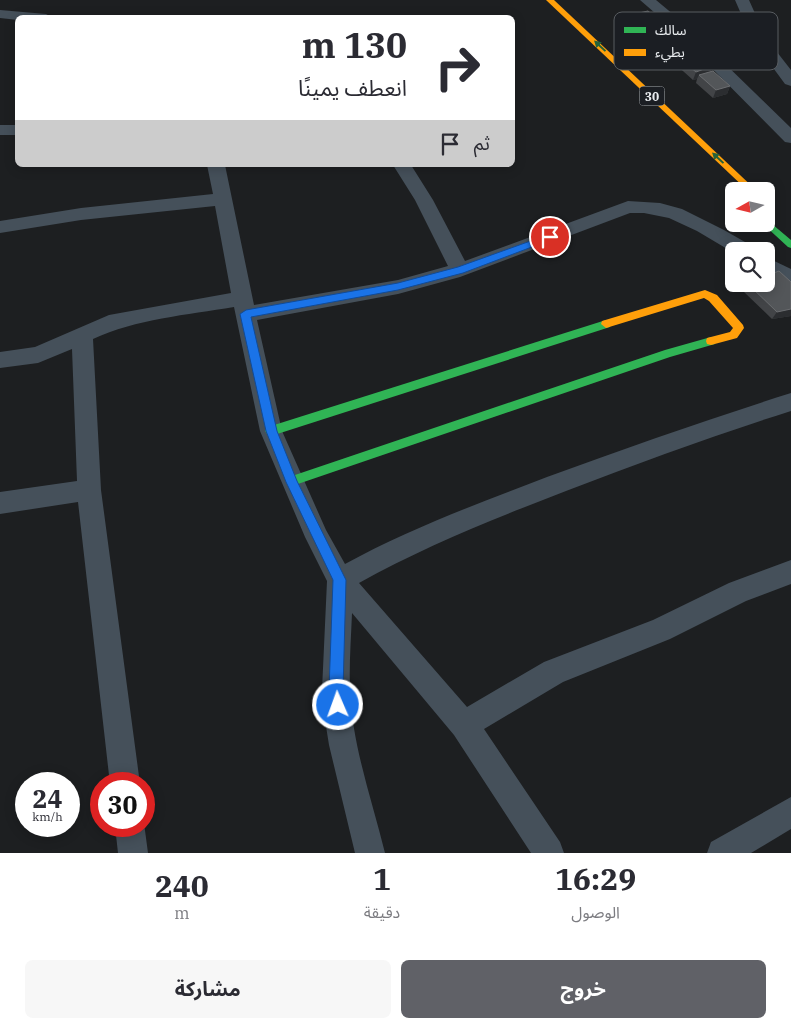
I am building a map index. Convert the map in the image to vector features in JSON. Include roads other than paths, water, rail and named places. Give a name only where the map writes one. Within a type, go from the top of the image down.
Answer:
[{"type":"street","name":"30","points":[[550,0],[614,60]]},
{"type":"street","points":[[647,0],[661,12]]},
{"type":"street","points":[[742,0],[747,12]]},
{"type":"street","points":[[540,7],[560,26]]},
{"type":"street","points":[[0,14],[15,15]]},
{"type":"street","points":[[778,64],[791,81]]},
{"type":"street","name":"30","points":[[625,70],[744,182]]},
{"type":"street","points":[[722,70],[791,138]]},
{"type":"street","points":[[0,130],[15,130]]},
{"type":"street","points":[[216,167],[244,306],[272,431],[292,482],[340,580],[464,725],[549,853]]},
{"type":"street","points":[[403,167],[424,200],[460,270]]},
{"type":"street","points":[[0,227],[81,214],[222,199]]},
{"type":"street","points":[[0,360],[38,355],[110,323],[134,316],[244,306],[398,286],[460,270],[628,206],[644,206],[680,215],[698,223],[730,242]]},
{"type":"street","points":[[775,230],[791,245]]},
{"type":"street","points":[[775,269],[791,278]]},
{"type":"street","points":[[272,431],[551,340],[705,294],[713,298],[738,325],[739,328],[732,335],[660,356],[292,482]]},
{"type":"street","points":[[82,336],[89,490],[124,772]]},
{"type":"street","points":[[340,580],[382,557],[501,505],[683,436],[791,402]]},
{"type":"street","points":[[0,503],[89,490]]},
{"type":"street","points":[[464,725],[554,672],[661,630],[738,592],[791,572]]},
{"type":"street","points":[[340,580],[336,690],[339,720],[343,745],[370,853]]},
{"type":"street","points":[[722,853],[791,812]]},
{"type":"street","points":[[131,837],[133,853]]}]
